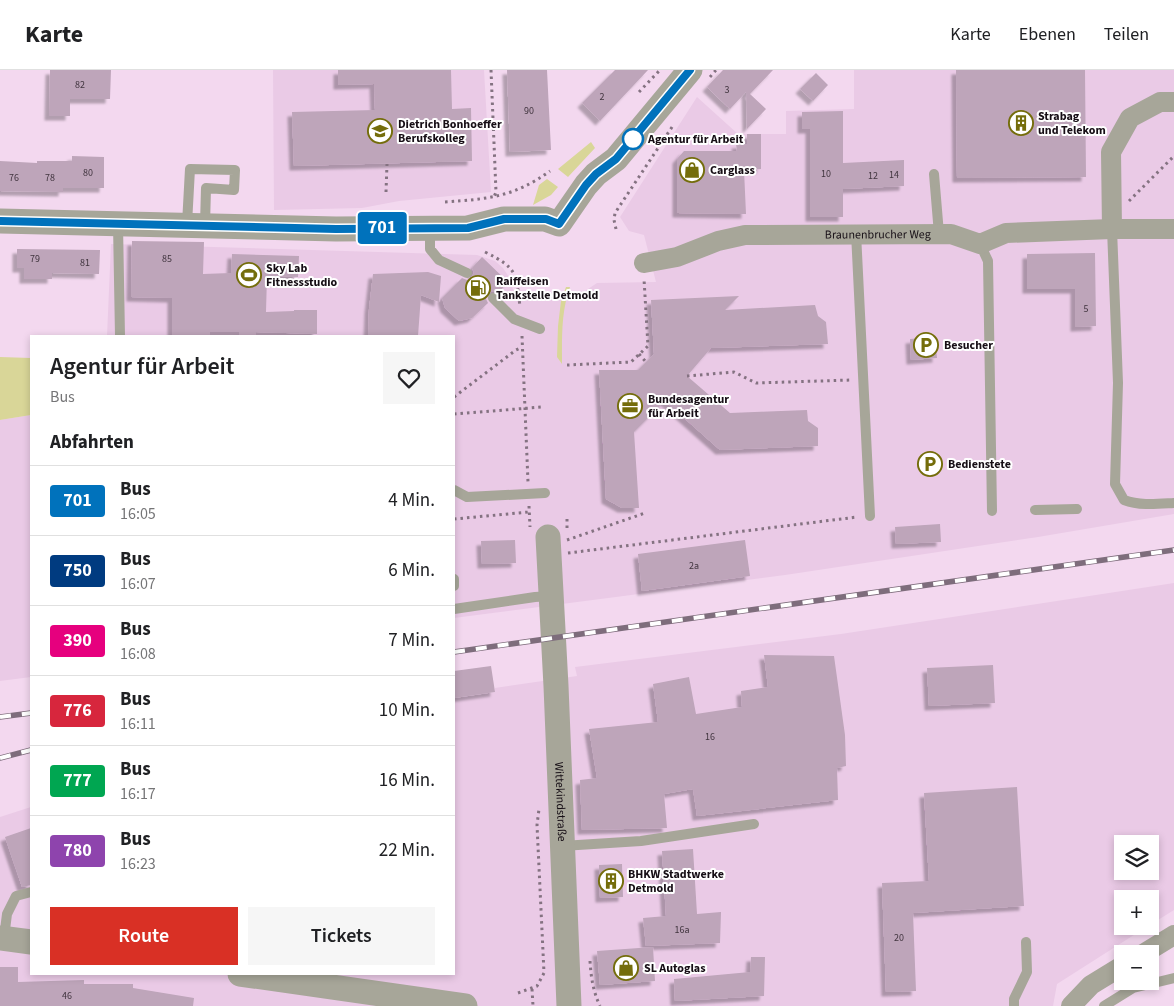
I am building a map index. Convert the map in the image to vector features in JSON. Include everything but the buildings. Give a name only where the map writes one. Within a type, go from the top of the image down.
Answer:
[{"type":"street","points":[[0,221],[196,224],[336,229],[486,226],[546,219],[559,224],[596,174],[616,159],[697,77]]},
{"type":"street","points":[[1112,229],[1111,152],[1130,118],[1160,102],[1174,102]]},
{"type":"street","points":[[980,244],[1006,233],[1174,229]]},
{"type":"street","name":"Braunenbrucher Weg","points":[[644,271],[718,241],[745,235],[951,234],[980,244]]},
{"type":"street","name":"Wittekindstraße","points":[[560,544],[552,596],[569,1006]]},
{"type":"street","points":[[1157,945],[1174,934]]},
{"type":"street","points":[[2,938],[30,942]]},
{"type":"street","points":[[1071,1006],[1091,984],[1114,971]]},
{"type":"street","points":[[247,975],[465,1006]]},
{"type":"lane","points":[[190,169],[235,170],[234,190],[206,188],[196,224],[189,182],[190,169]]},
{"type":"lane","points":[[934,174],[939,234]]},
{"type":"lane","points":[[118,223],[120,335]]},
{"type":"lane","points":[[430,228],[430,249],[439,260],[467,273]]},
{"type":"lane","points":[[1112,229],[1118,383],[1115,484],[1124,500],[1134,504],[1174,502]]},
{"type":"lane","points":[[856,233],[870,516]]},
{"type":"lane","points":[[980,244],[988,260],[992,510]]},
{"type":"lane","points":[[493,298],[514,319],[540,329]]},
{"type":"lane","points":[[455,491],[467,497],[545,493]]},
{"type":"lane","points":[[1035,510],[1077,509]]},
{"type":"lane","points":[[455,609],[552,596]]},
{"type":"lane","points":[[562,846],[641,841],[754,824]]},
{"type":"lane","points":[[2,938],[6,914],[16,896],[30,892]]},
{"type":"lane","points":[[1014,1006],[1014,999],[1027,972],[1026,942]]},
{"type":"lane","points":[[1104,1006],[1133,988],[1174,978]]},
{"type":"path","points":[[486,226],[496,192],[491,70]]},
{"type":"path","points":[[638,92],[660,70]]},
{"type":"path","points":[[697,77],[716,70]]},
{"type":"path","points":[[616,229],[615,213],[678,119]]},
{"type":"path","points":[[1112,229],[1120,210],[1174,156]]},
{"type":"path","points":[[386,192],[387,164]]},
{"type":"path","points":[[486,226],[524,188],[550,171]]},
{"type":"path","points":[[446,202],[473,200],[507,263]]},
{"type":"path","points":[[567,365],[631,362],[648,346],[644,271]]},
{"type":"path","points":[[455,396],[522,347]]},
{"type":"path","points":[[639,354],[646,362]]},
{"type":"path","points":[[687,376],[734,372],[756,383],[864,380]]},
{"type":"path","points":[[455,414],[542,407]]},
{"type":"path","points":[[455,520],[529,512]]},
{"type":"path","points":[[560,544],[645,514]]},
{"type":"path","points":[[560,544],[870,516]]},
{"type":"path","points":[[518,993],[532,989],[533,1006]]},
{"type":"shaded area","name":"Dietrich Bonhoeffer Berufskolleg","points":[[273,70],[484,70],[491,192],[399,201],[362,208],[274,210]]},
{"type":"shaded area","points":[[854,70],[1174,70],[1174,514],[1038,537],[785,575],[455,618],[455,335],[107,335],[111,244],[477,255],[495,261],[503,268],[511,280],[513,290],[582,293],[597,283],[656,282],[644,235],[629,231],[620,217],[697,97],[738,134],[786,134],[786,111],[854,109]]},
{"type":"shaded area","points":[[591,142],[595,148],[568,177],[558,169]]},
{"type":"shaded area","points":[[547,179],[558,187],[551,195],[533,205],[539,185]]},
{"type":"shaded area","points":[[566,287],[570,287],[564,315],[562,364],[557,357],[558,326],[561,301]]},
{"type":"shaded area","points":[[0,357],[30,358],[30,415],[0,420]]},
{"type":"shaded area","points":[[30,415],[30,677],[0,681],[0,420]]},
{"type":"shaded area","points":[[1174,583],[1174,910],[1159,919],[1159,890],[1114,890],[1114,935],[1134,935],[1118,945],[1114,945],[1114,948],[1057,984],[1053,1006],[0,1006],[0,817],[30,807],[30,975],[455,975],[455,698],[495,692],[495,688],[577,676],[575,667],[841,634]]},
{"type":"railway","points":[[455,652],[1174,550]]},
{"type":"railway","points":[[0,717],[30,713]]},
{"type":"railway","points":[[0,758],[30,750]]},
{"type":"bus line","name":"701","points":[[0,221],[336,229],[468,228],[504,219],[546,219],[559,224],[580,192],[596,174],[616,159],[690,70]]},
{"type":"place","name":"Strabag und Telekom","points":[[1021,123]]},
{"type":"place","name":"Dietrich Bonhoeffer Berufskolleg","points":[[380,131]]},
{"type":"place","name":"Agentur für Arbeit","points":[[633,139]]},
{"type":"place","name":"Carglass","points":[[692,170]]},
{"type":"place","name":"Sky Lab Fitnessstudio","points":[[249,275]]},
{"type":"place","name":"Raiffeisen Tankstelle Detmold","points":[[478,288]]},
{"type":"place","name":"Besucher","points":[[926,345]]},
{"type":"place","name":"Bundesagentur für Arbeit","points":[[630,406]]},
{"type":"place","name":"Bedienstete","points":[[930,464]]},
{"type":"place","name":"BHKW Stadtwerke Detmold","points":[[611,881]]},
{"type":"place","name":"SL Autoglas","points":[[626,968]]}]
